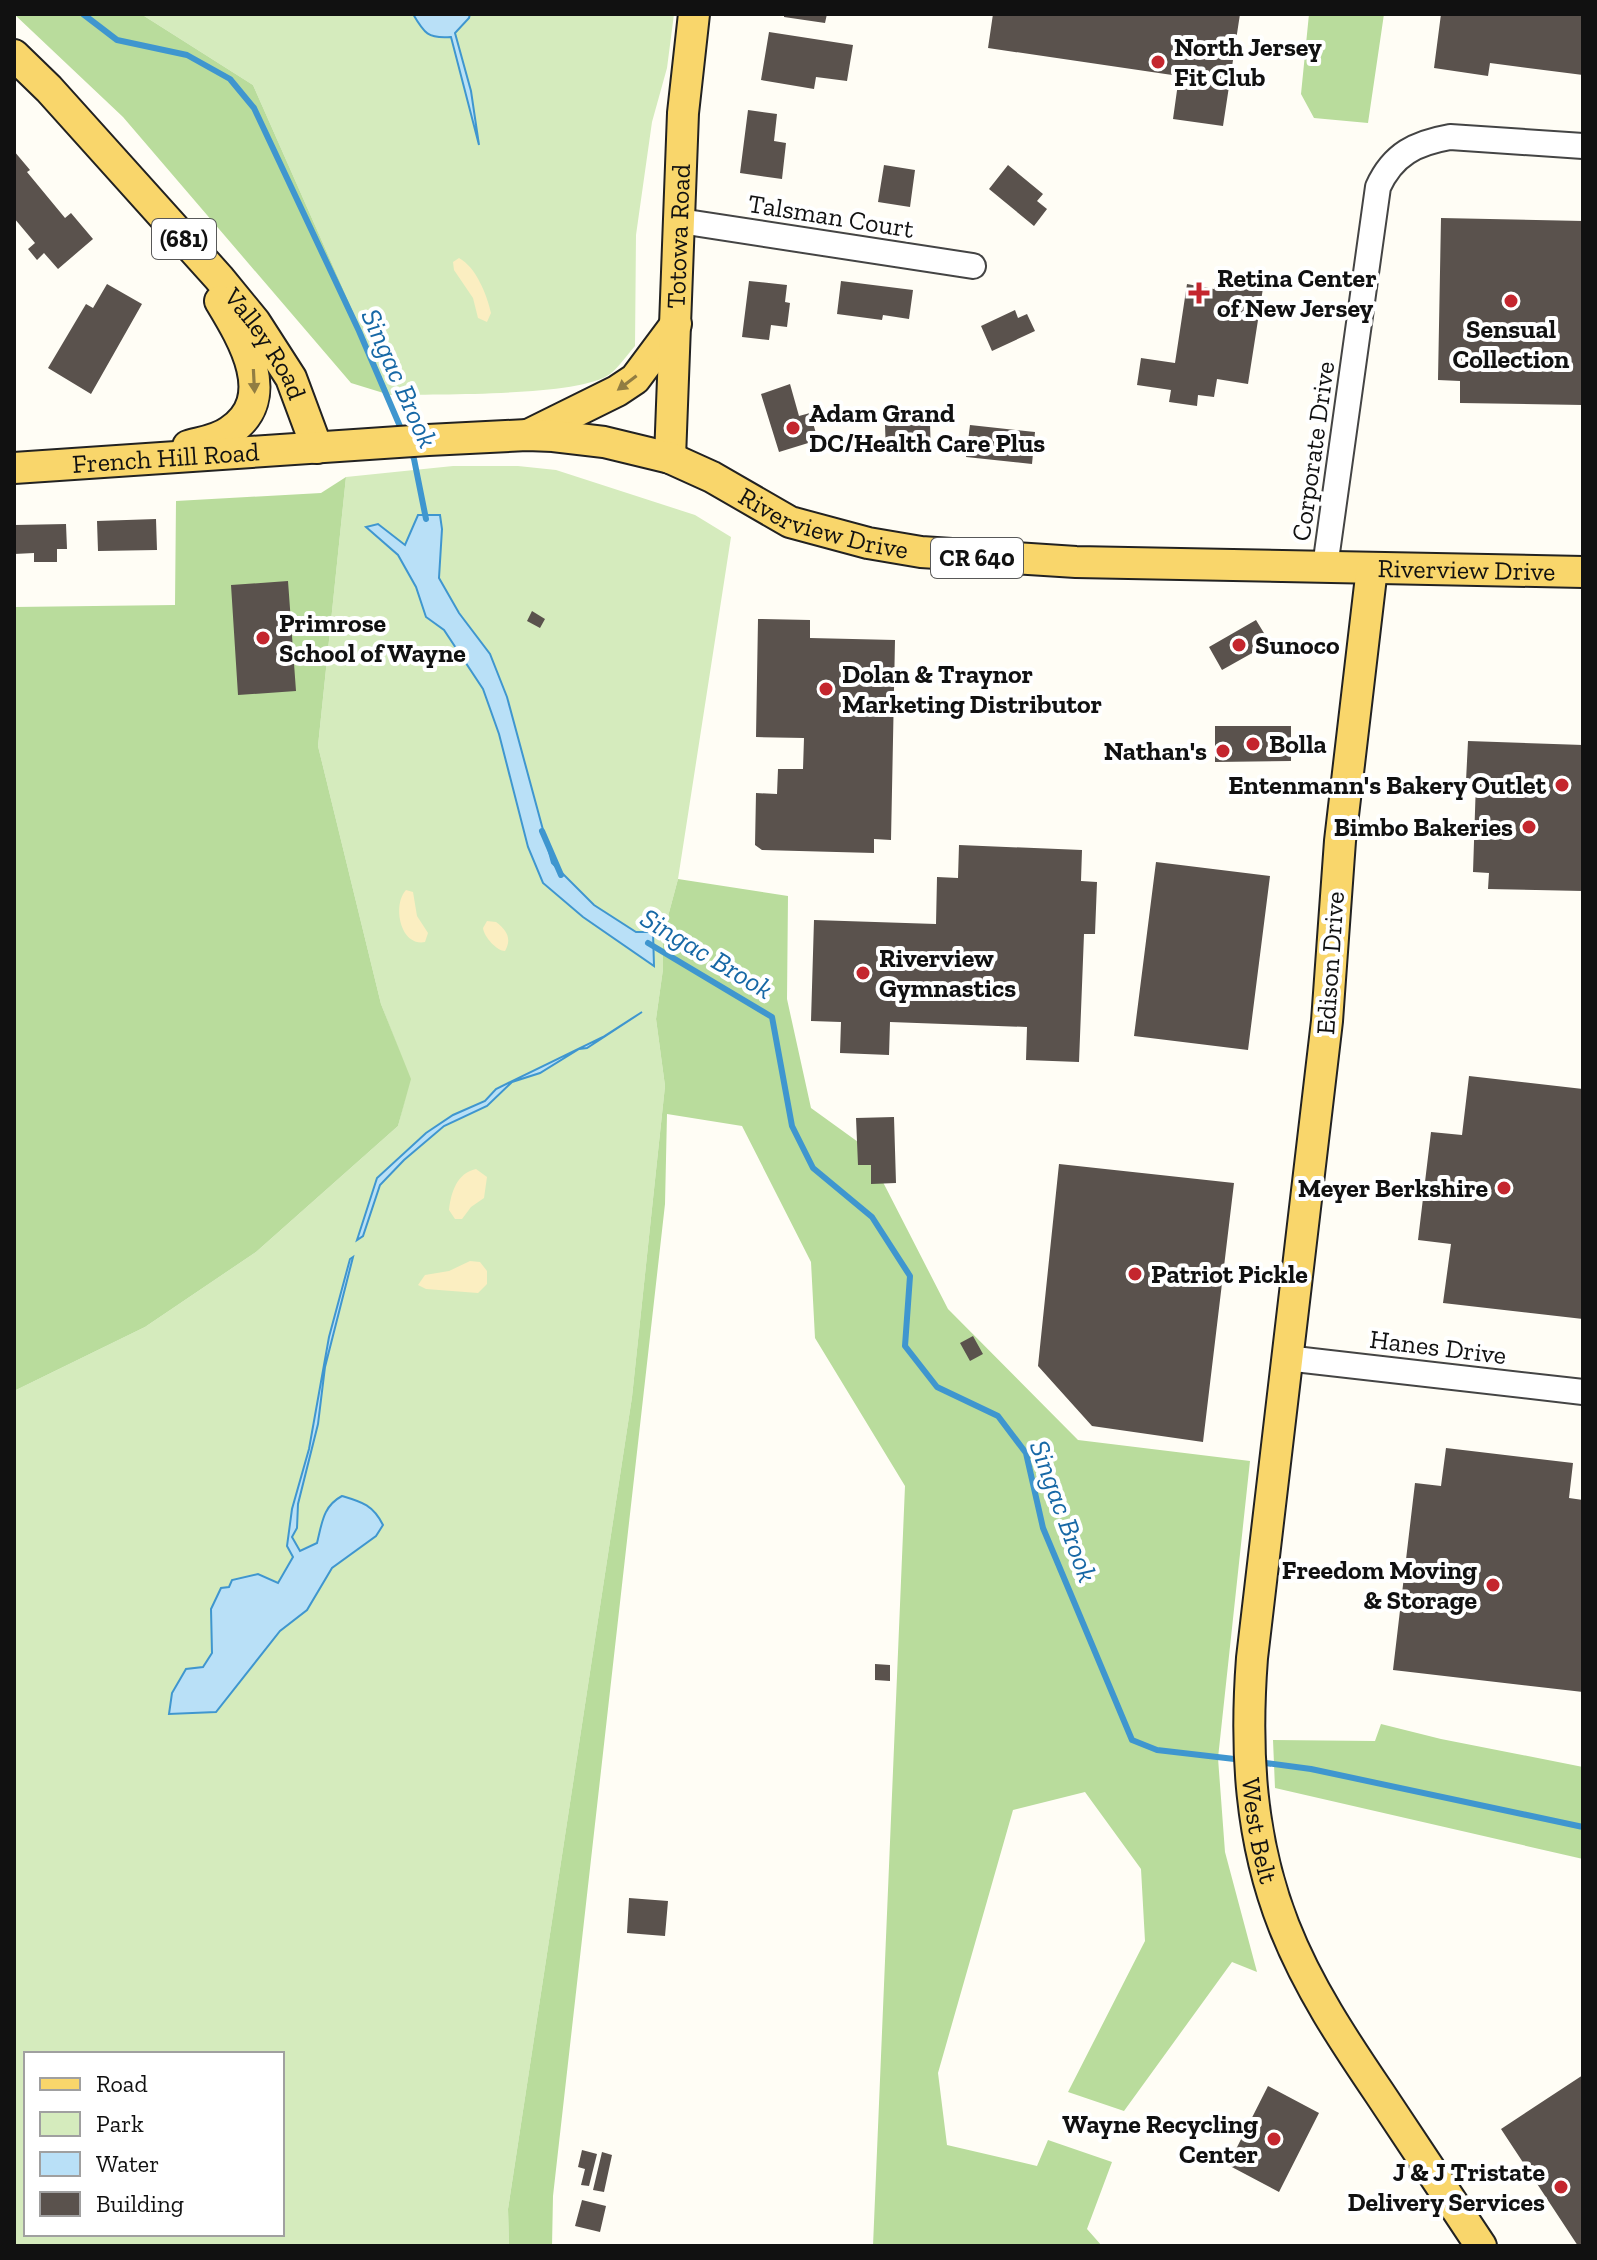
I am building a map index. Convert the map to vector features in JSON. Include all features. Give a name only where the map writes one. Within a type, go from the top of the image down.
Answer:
[{"type":"main road","name":"Totowa Road","points":[[670,458],[683,113],[694,14]]},
{"type":"main road","name":"Valley Road","points":[[14,55],[49,89],[219,278],[278,356],[301,401],[317,448]]},
{"type":"main road","name":"Valley Road","points":[[104,461],[164,452],[222,436],[243,421],[254,396],[253,368],[241,340],[195,260],[163,217]]},
{"type":"main road","points":[[522,435],[617,391],[635,379],[676,324]]},
{"type":"main road","name":"Riverview Drive","points":[[317,448],[522,435],[604,442],[670,458],[712,477],[790,522],[868,543],[981,558],[1583,572]]},
{"type":"main road","name":"French Hill Road","points":[[14,468],[317,448]]},
{"type":"main road","name":"Edison Drive","points":[[1286,1358],[1327,1021],[1340,841],[1372,568]]},
{"type":"main road","name":"West Belt","points":[[1286,1358],[1252,1658],[1247,1734],[1255,1820],[1272,1892],[1303,1968],[1331,2020],[1481,2246]]},
{"type":"street","name":"Corporate Drive","points":[[1325,567],[1378,187],[1385,170],[1409,149],[1450,137],[1583,146]]},
{"type":"street","name":"Talsman Court","points":[[680,221],[973,266]]},
{"type":"street","name":"Hanes Drive","points":[[1286,1358],[1583,1392]]},
{"type":"green space","points":[[14,14],[141,14],[253,85],[390,395],[351,383],[123,117]]},
{"type":"green space","points":[[141,14],[674,14],[667,68],[652,122],[636,235],[635,346],[610,374],[569,387],[505,393],[390,395],[253,85]]},
{"type":"green space","points":[[1309,14],[1384,14],[1368,123],[1314,118],[1301,94]]},
{"type":"green space","points":[[453,466],[518,466],[556,470],[695,515],[731,537],[678,879],[663,935],[663,969],[656,1019],[665,1086],[632,1397],[508,2209],[509,2246],[14,2246],[14,1391],[145,1327],[256,1252],[398,1126],[410,1079],[381,1004],[318,746],[346,477]]},
{"type":"green space","points":[[346,477],[318,746],[381,1004],[411,1079],[398,1126],[256,1252],[145,1327],[14,1391],[14,607],[175,605],[176,501],[321,493]]},
{"type":"green space","points":[[678,879],[788,896],[787,999],[811,1108],[865,1147],[948,1309],[1078,1440],[1250,1461],[1218,1758],[1225,1852],[1257,1972],[1232,1962],[1124,2111],[1068,2092],[1145,1941],[1141,1869],[1085,1792],[1013,1810],[938,2073],[947,2145],[1037,2166],[1048,2140],[1112,2162],[1087,2229],[1102,2246],[873,2246],[905,1486],[815,1338],[811,1262],[742,1126],[667,1114],[665,1204],[553,2196],[552,2246],[509,2246],[508,2209],[632,1397],[665,1086],[656,1019],[663,969],[663,935]]},
{"type":"green space","points":[[1381,1724],[1583,1767],[1583,1859],[1275,1788],[1273,1740],[1375,1741]]},
{"type":"sand","points":[[459,258],[471,268],[484,290],[491,313],[487,322],[478,318],[473,298],[454,270],[453,262]]},
{"type":"sand","points":[[406,890],[413,892],[417,916],[428,933],[425,942],[410,938],[401,924],[400,905]]},
{"type":"sand","points":[[487,921],[496,922],[506,932],[508,943],[505,951],[495,946],[486,935],[483,928]]},
{"type":"sand","points":[[476,1169],[487,1177],[484,1198],[471,1207],[462,1219],[455,1219],[449,1210],[453,1190],[464,1175]]},
{"type":"sand","points":[[470,1261],[480,1262],[487,1271],[487,1284],[478,1293],[426,1289],[418,1285],[425,1275],[449,1271]]},
{"type":"water","points":[[413,14],[470,14],[455,33],[471,91],[479,145],[451,37],[428,33]]},
{"type":"water","points":[[418,515],[440,515],[439,578],[459,613],[490,654],[507,697],[552,863],[594,905],[636,932],[653,932],[654,966],[583,917],[543,883],[528,847],[499,734],[483,689],[444,630],[426,617],[416,587],[398,555],[366,527],[378,524],[405,545]]},
{"type":"water","points":[[642,1012],[587,1048],[579,1049],[540,1073],[512,1082],[487,1106],[444,1126],[380,1185],[363,1236],[357,1240],[377,1178],[426,1133],[453,1115],[485,1101],[496,1089],[603,1037]]},
{"type":"water","points":[[353,1257],[325,1367],[318,1424],[298,1504],[297,1528],[292,1537],[300,1551],[317,1543],[327,1510],[342,1496],[366,1505],[383,1525],[376,1536],[332,1568],[307,1610],[280,1631],[216,1712],[169,1714],[172,1693],[186,1669],[203,1667],[212,1653],[211,1609],[221,1588],[229,1587],[232,1580],[258,1574],[278,1583],[293,1557],[287,1546],[292,1509],[309,1449],[329,1337]]},
{"type":"building","points":[[784,14],[827,14],[825,23],[784,17]]},
{"type":"building","name":"North Jersey Fit Club","points":[[993,14],[1240,14],[1223,126],[1173,119],[1179,76],[988,48]]},
{"type":"building","points":[[1441,14],[1583,14],[1583,75],[1490,63],[1488,76],[1434,68]]},
{"type":"building","points":[[769,32],[853,45],[847,81],[816,77],[814,89],[761,80]]},
{"type":"building","points":[[748,110],[777,114],[774,141],[786,143],[782,179],[740,173]]},
{"type":"building","points":[[14,151],[65,218],[71,213],[93,239],[58,269],[44,253],[37,260],[28,249],[35,243],[14,218]]},
{"type":"building","points":[[884,165],[915,170],[910,207],[878,202]]},
{"type":"building","points":[[1008,165],[1043,194],[1037,201],[1047,209],[1034,226],[989,189]]},
{"type":"building","name":"Sensual Collection","points":[[1441,218],[1583,221],[1583,405],[1460,403],[1460,381],[1438,380]]},
{"type":"building","points":[[1216,280],[1263,288],[1248,384],[1217,379],[1214,397],[1198,395],[1197,406],[1169,402],[1171,390],[1137,385],[1141,358],[1175,363],[1187,284],[1214,289]]},
{"type":"building","points":[[749,281],[787,285],[785,302],[790,303],[787,327],[771,325],[769,340],[742,337]]},
{"type":"building","points":[[841,281],[913,290],[909,319],[883,315],[882,320],[837,314]]},
{"type":"building","points":[[107,284],[142,304],[91,394],[48,368],[86,304],[93,308]]},
{"type":"building","points":[[1015,310],[1018,318],[1027,314],[1035,331],[992,351],[981,326]]},
{"type":"building","name":"Adam Grand DC/Health Care Plus","points":[[790,384],[799,416],[810,413],[818,440],[779,452],[761,394]]},
{"type":"building","points":[[930,424],[931,455],[886,454],[885,425]]},
{"type":"building","points":[[970,425],[1035,432],[1032,464],[966,457]]},
{"type":"building","points":[[156,519],[157,550],[98,551],[97,521]]},
{"type":"building","points":[[66,524],[67,549],[57,549],[57,562],[34,562],[34,553],[14,554],[14,525]]},
{"type":"building","name":"Primrose School of Wayne","points":[[288,581],[296,691],[238,695],[231,585]]},
{"type":"building","points":[[532,611],[545,619],[540,628],[527,621]]},
{"type":"building","name":"Dolan & Traynor Marketing Distributor","points":[[758,619],[810,620],[810,638],[895,640],[891,840],[874,839],[874,853],[762,850],[755,845],[756,793],[777,794],[778,769],[803,769],[804,738],[756,737]]},
{"type":"building","name":"Sunoco","points":[[1256,620],[1270,643],[1222,670],[1209,647]]},
{"type":"building","name":"Bolla","points":[[1215,726],[1291,726],[1291,761],[1215,762]]},
{"type":"building","name":"Bimbo Bakeries","points":[[1468,741],[1583,745],[1583,891],[1488,889],[1489,873],[1473,872],[1476,781],[1466,781]]},
{"type":"building","points":[[959,845],[1082,850],[1081,881],[1097,882],[1095,934],[1084,934],[1079,1062],[1026,1060],[1027,1027],[890,1022],[889,1055],[840,1053],[841,1022],[811,1021],[814,920],[936,924],[937,877],[958,878]]},
{"type":"building","points":[[1156,862],[1270,876],[1248,1050],[1134,1036]]},
{"type":"building","name":"Meyer Berkshire","points":[[1469,1076],[1583,1089],[1583,1319],[1443,1303],[1451,1244],[1418,1240],[1431,1132],[1462,1135]]},
{"type":"building","points":[[894,1117],[896,1183],[871,1184],[871,1165],[858,1165],[856,1118]]},
{"type":"building","name":"Patriot Pickle","points":[[1059,1164],[1234,1183],[1203,1442],[1092,1426],[1038,1366]]},
{"type":"building","points":[[973,1336],[983,1354],[970,1361],[960,1343]]},
{"type":"building","name":"Freedom Moving & Storage","points":[[1446,1448],[1573,1463],[1569,1498],[1583,1500],[1583,1692],[1393,1670],[1415,1483],[1441,1486]]},
{"type":"building","points":[[875,1664],[890,1665],[890,1681],[875,1680]]},
{"type":"building","points":[[629,1898],[668,1901],[665,1936],[627,1933]]},
{"type":"building","name":"J & J Tristate Delivery Services","points":[[1583,2075],[1583,2246],[1578,2246],[1501,2129]]},
{"type":"building","name":"Wayne Recycling Center","points":[[1268,2086],[1319,2113],[1279,2192],[1228,2165]]},
{"type":"building","points":[[582,2150],[597,2154],[589,2186],[581,2185],[585,2169],[578,2167]]},
{"type":"building","points":[[602,2152],[612,2155],[604,2192],[593,2190]]},
{"type":"building","points":[[582,2200],[606,2206],[600,2232],[575,2226]]},
{"type":"waterway","name":"Singac Brook","points":[[83,14],[117,40],[187,55],[230,79],[254,108],[359,331],[402,431]]},
{"type":"waterway","name":"Singac Brook","points":[[410,449],[426,519]]},
{"type":"waterway","name":"Singac Brook","points":[[542,831],[561,875]]},
{"type":"waterway","name":"Singac Brook","points":[[648,943],[772,1017],[792,1126],[813,1168],[872,1217],[910,1276],[905,1346],[937,1387],[998,1416],[1026,1453],[1043,1528],[1132,1740],[1157,1750],[1243,1760]]},
{"type":"waterway","name":"Singac Brook","points":[[1258,1762],[1311,1769],[1583,1827]]},
{"type":"place","name":"North Jersey Fit Club","points":[[1158,62]]},
{"type":"place","name":"Retina Center of New Jersey","points":[[1199,293]]},
{"type":"place","name":"Sensual Collection","points":[[1511,301]]},
{"type":"place","name":"Adam Grand DC/Health Care Plus","points":[[793,428]]},
{"type":"place","name":"Primrose School of Wayne","points":[[263,638]]},
{"type":"place","name":"Sunoco","points":[[1239,645]]},
{"type":"place","name":"Dolan & Traynor Marketing Distributor","points":[[826,689]]},
{"type":"place","name":"Bolla","points":[[1253,744]]},
{"type":"place","name":"Nathan's","points":[[1223,751]]},
{"type":"place","name":"Entenmann's Bakery Outlet","points":[[1562,785]]},
{"type":"place","name":"Bimbo Bakeries","points":[[1529,827]]},
{"type":"place","name":"Riverview Gymnastics","points":[[863,973]]},
{"type":"place","name":"Meyer Berkshire","points":[[1504,1188]]},
{"type":"place","name":"Patriot Pickle","points":[[1135,1274]]},
{"type":"place","name":"Freedom Moving & Storage","points":[[1493,1585]]},
{"type":"place","name":"Wayne Recycling Center","points":[[1274,2139]]},
{"type":"place","name":"J & J Tristate Delivery Services","points":[[1561,2187]]}]
